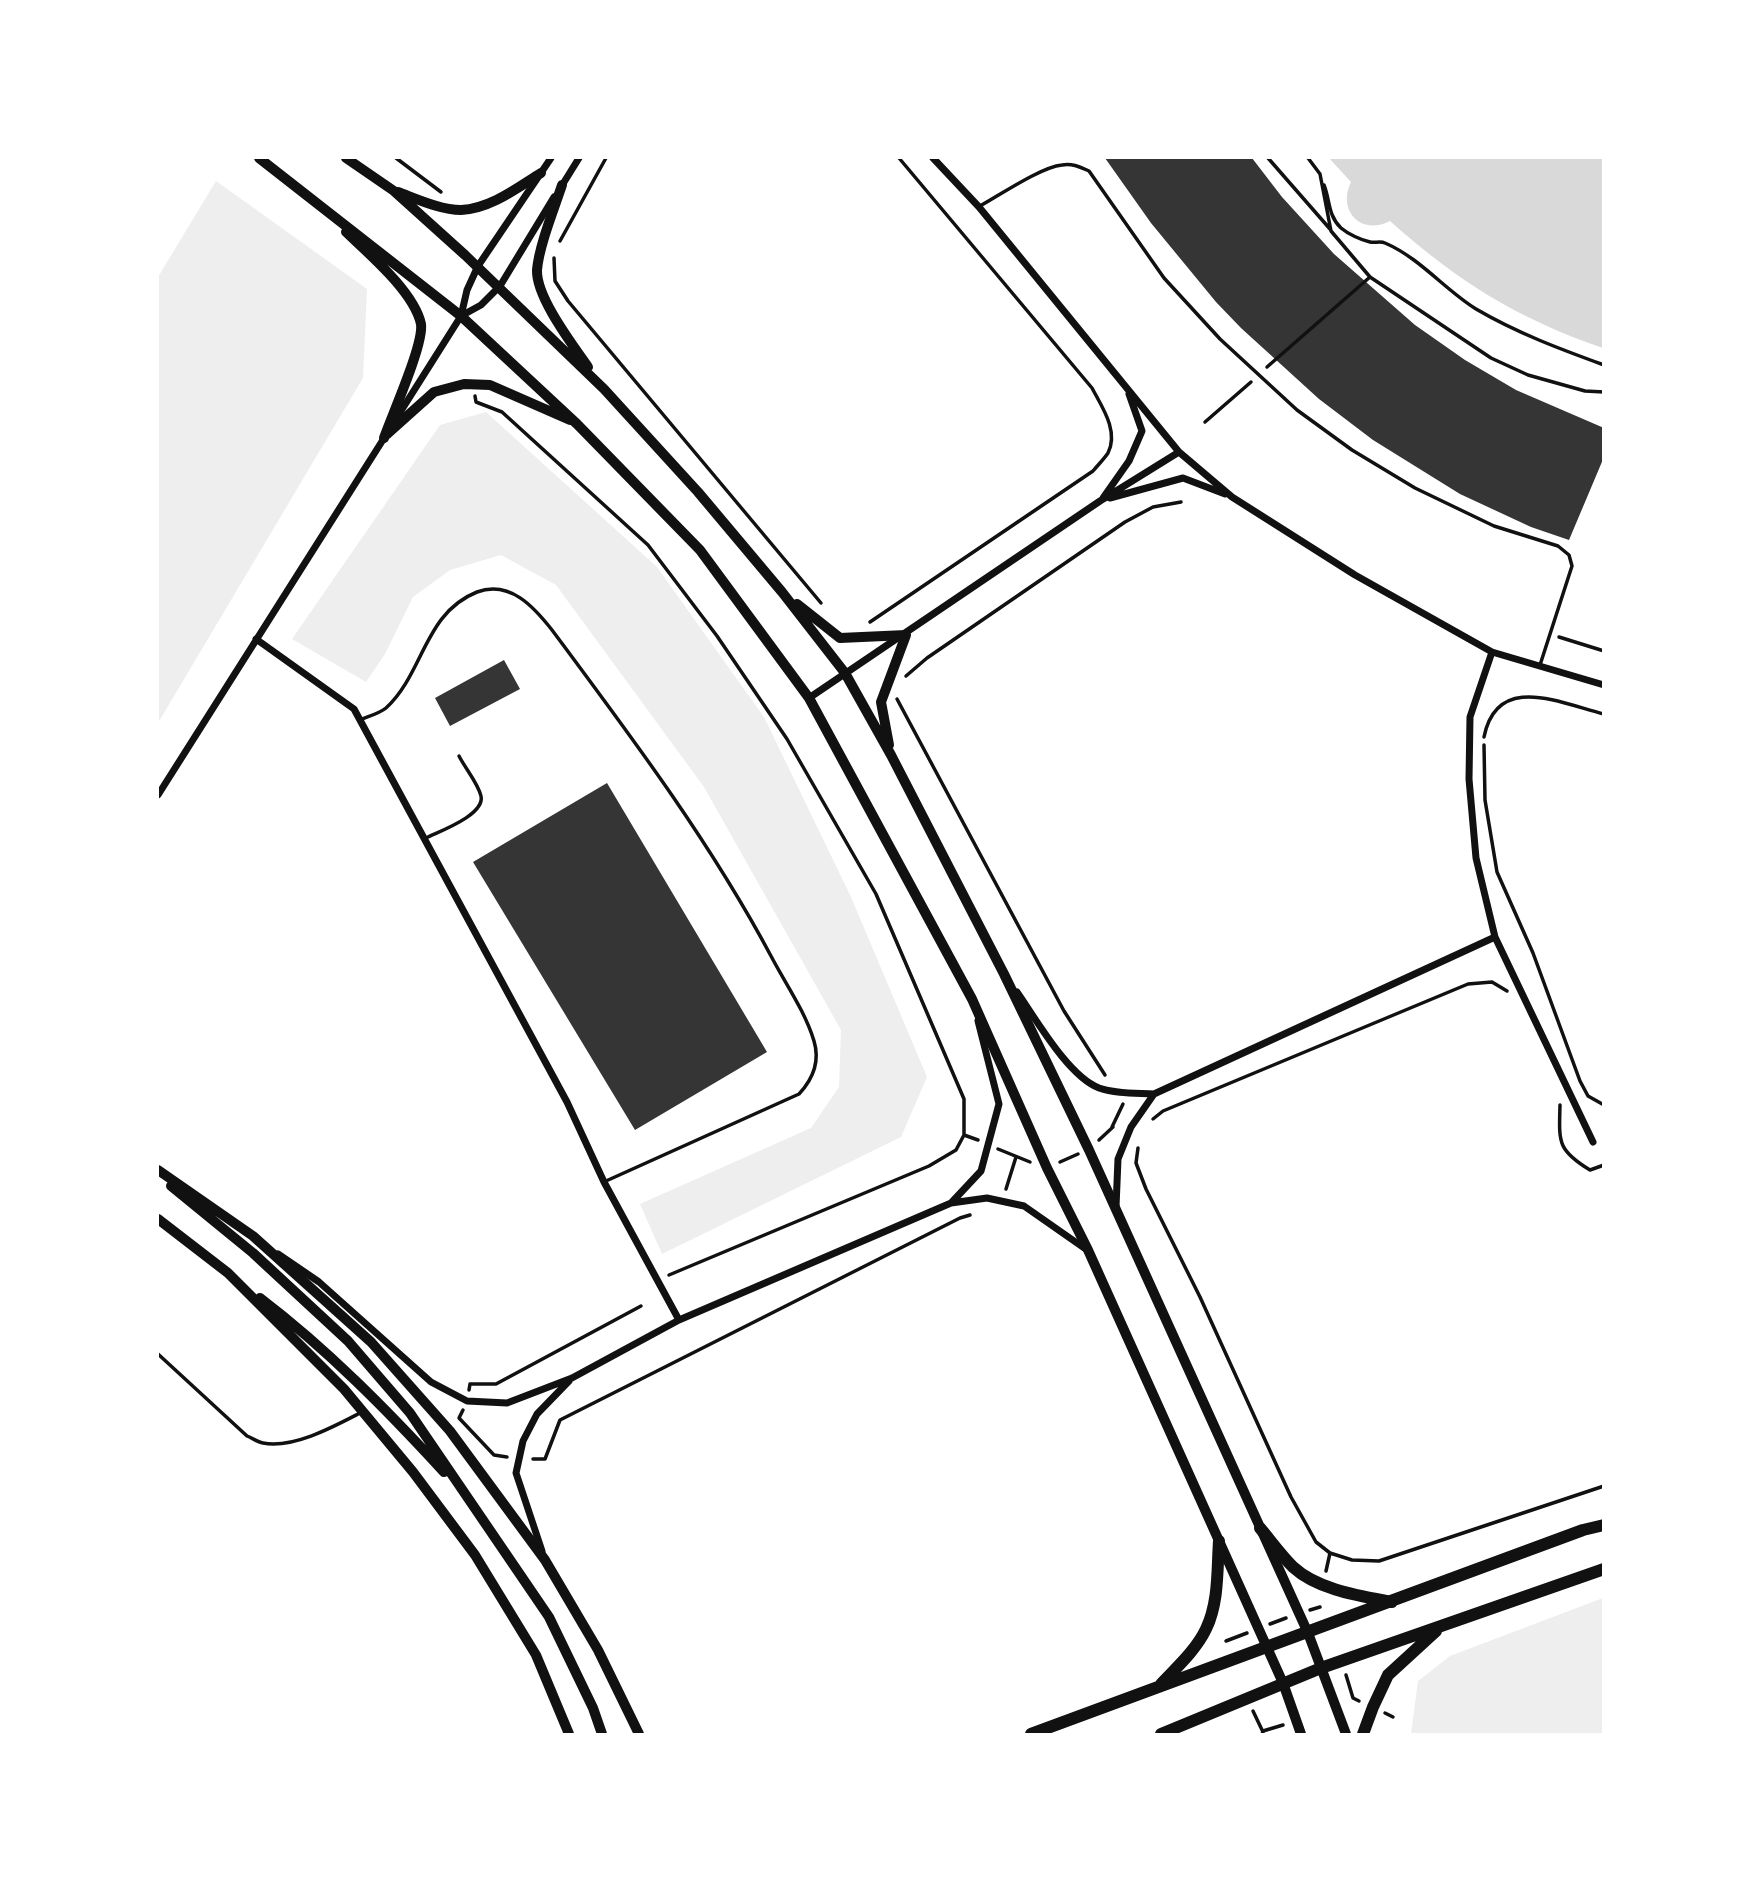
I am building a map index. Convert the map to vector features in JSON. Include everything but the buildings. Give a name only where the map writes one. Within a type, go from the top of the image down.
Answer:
[{"type":"main road","points":[[1031,1734],[1583,1530],[1604,1525]]},
{"type":"main road","points":[[1260,1528],[1295,1568],[1323,1584],[1348,1594],[1392,1602]]},
{"type":"main road","points":[[1158,1687],[1192,1651],[1207,1628],[1216,1595],[1219,1541]]},
{"type":"main road","points":[[1161,1734],[1321,1668],[1604,1569]]},
{"type":"main road","points":[[1363,1734],[1388,1675],[1438,1628]]},
{"type":"street","points":[[259,158],[461,316],[577,424],[700,550],[809,698],[972,999],[1283,1683],[1301,1734]]},
{"type":"street","points":[[346,158],[394,191],[478,266],[604,389],[698,492],[782,592],[845,673],[891,755],[1004,974],[1089,1150],[1308,1633],[1346,1734]]},
{"type":"street","points":[[158,795],[461,316],[467,290],[478,266],[551,158]]},
{"type":"street","points":[[461,316],[481,305],[500,286],[579,158]]},
{"type":"street","points":[[933,158],[979,207],[1179,452],[1232,497],[1354,575],[1492,652],[1604,685]]},
{"type":"street","points":[[394,191],[433,205],[461,210],[485,205],[541,173]]},
{"type":"street","points":[[562,185],[540,256],[538,281],[551,311],[604,389]]},
{"type":"street","points":[[309,195],[398,285],[415,308],[421,327],[419,345],[384,438]]},
{"type":"street","points":[[384,438],[434,392],[464,384],[490,385],[577,424]]},
{"type":"street","points":[[1100,501],[1129,461],[1142,431],[1126,386]]},
{"type":"street","points":[[809,698],[906,635],[1100,501],[1179,452]]},
{"type":"street","points":[[1100,501],[1183,478],[1232,497]]},
{"type":"street","points":[[782,592],[840,638],[906,635]]},
{"type":"street","points":[[891,755],[881,702],[906,635]]},
{"type":"street","points":[[256,639],[354,709],[361,720],[567,1101],[604,1182],[679,1320]]},
{"type":"street","points":[[1492,652],[1470,717],[1469,779],[1476,858],[1495,937],[1593,1142]]},
{"type":"street","points":[[1004,974],[1064,1060],[1095,1087],[1109,1091],[1154,1094],[1495,937]]},
{"type":"street","points":[[951,1203],[981,1171],[999,1104],[972,999]]},
{"type":"street","points":[[1116,1208],[1118,1159],[1131,1127],[1154,1094]]},
{"type":"street","points":[[158,1170],[319,1282],[431,1382],[467,1401],[507,1403],[572,1378],[679,1320],[951,1203],[987,1198],[1024,1206],[1088,1250]]},
{"type":"street","points":[[158,1175],[253,1253],[348,1341],[410,1413],[550,1617],[593,1708],[602,1734]]},
{"type":"street","points":[[158,1219],[289,1320],[403,1427],[469,1498]]},
{"type":"street","points":[[253,1236],[371,1342],[450,1431],[545,1560],[598,1650],[639,1734]]},
{"type":"street","points":[[228,1273],[344,1390],[413,1472],[475,1555],[536,1656],[569,1734]]},
{"type":"street","points":[[545,1560],[516,1473],[523,1441],[537,1414],[572,1378]]},
{"type":"lane","points":[[979,207],[1061,164],[1075,165],[1089,171],[1164,278],[1220,339],[1297,410],[1352,450],[1415,488],[1494,526],[1558,546],[1569,555],[1572,566],[1540,666]]},
{"type":"lane","points":[[361,720],[384,710],[400,691],[444,614],[464,597],[484,590],[500,589],[518,596],[534,608],[552,630],[656,771],[744,906],[804,1018],[815,1042],[816,1062],[811,1081],[799,1094],[604,1182]]},
{"type":"lane","points":[[426,838],[474,814],[480,807],[481,796],[459,756]]},
{"type":"lane","points":[[158,1354],[247,1436],[263,1443],[285,1442],[324,1432],[362,1412]]},
{"type":"path","points":[[396,158],[448,194]]},
{"type":"path","points":[[861,623],[870,622],[888,612],[1093,471],[1108,453],[1112,437],[1106,413],[1092,388],[899,158]]},
{"type":"path","points":[[1268,158],[1370,277],[1492,358],[1528,375],[1585,391],[1604,392]]},
{"type":"path","points":[[1308,158],[1320,174],[1328,195],[1330,213],[1341,228],[1363,240],[1383,242],[1416,262],[1475,308],[1534,338],[1604,365]]},
{"type":"path","points":[[1320,174],[1331,231]]},
{"type":"path","points":[[1314,326],[1370,277]]},
{"type":"path","points":[[474,384],[476,402],[502,412],[648,545],[717,636],[787,739],[876,894],[964,1099],[964,1135],[957,1150],[929,1166],[657,1279]]},
{"type":"path","points":[[903,679],[927,657],[1125,522],[1153,507],[1181,502]]},
{"type":"path","points":[[1550,634],[1604,650]]},
{"type":"path","points":[[1604,714],[1537,697],[1513,697],[1494,710],[1484,735],[1485,800],[1497,872],[1533,953],[1580,1081],[1588,1096],[1604,1105]]},
{"type":"path","points":[[1148,1123],[1163,1111],[1468,984],[1492,982],[1507,991]]},
{"type":"path","points":[[1560,1100],[1559,1141],[1571,1159],[1590,1170],[1604,1166]]},
{"type":"path","points":[[964,1135],[1047,1168],[1089,1150]]},
{"type":"path","points":[[1139,1140],[1136,1163],[1146,1189],[1200,1297],[1291,1497],[1316,1542],[1330,1553],[1352,1560],[1379,1561],[1604,1486]]},
{"type":"path","points":[[1003,1200],[1016,1157]]},
{"type":"path","points":[[641,1306],[496,1384],[470,1384],[467,1401],[459,1418],[494,1455],[545,1460],[560,1420],[960,1217],[972,1214]]},
{"type":"shaded area","points":[[1329,158],[1603,158],[1603,348],[1543,324],[1490,296],[1440,262],[1390,221],[1379,225],[1361,223],[1354,218],[1347,202],[1351,182]]},
{"type":"shaded area","points":[[216,181],[367,289],[363,378],[158,723],[158,277]]},
{"type":"shaded area","points":[[486,412],[657,567],[764,717],[851,897],[927,1077],[901,1137],[662,1254],[640,1204],[811,1128],[839,1087],[841,1030],[704,787],[556,585],[501,555],[450,570],[413,597],[385,654],[366,682],[292,639],[440,425]]},
{"type":"shaded area","points":[[1603,1598],[1603,1734],[1411,1734],[1418,1681],[1450,1656]]}]
